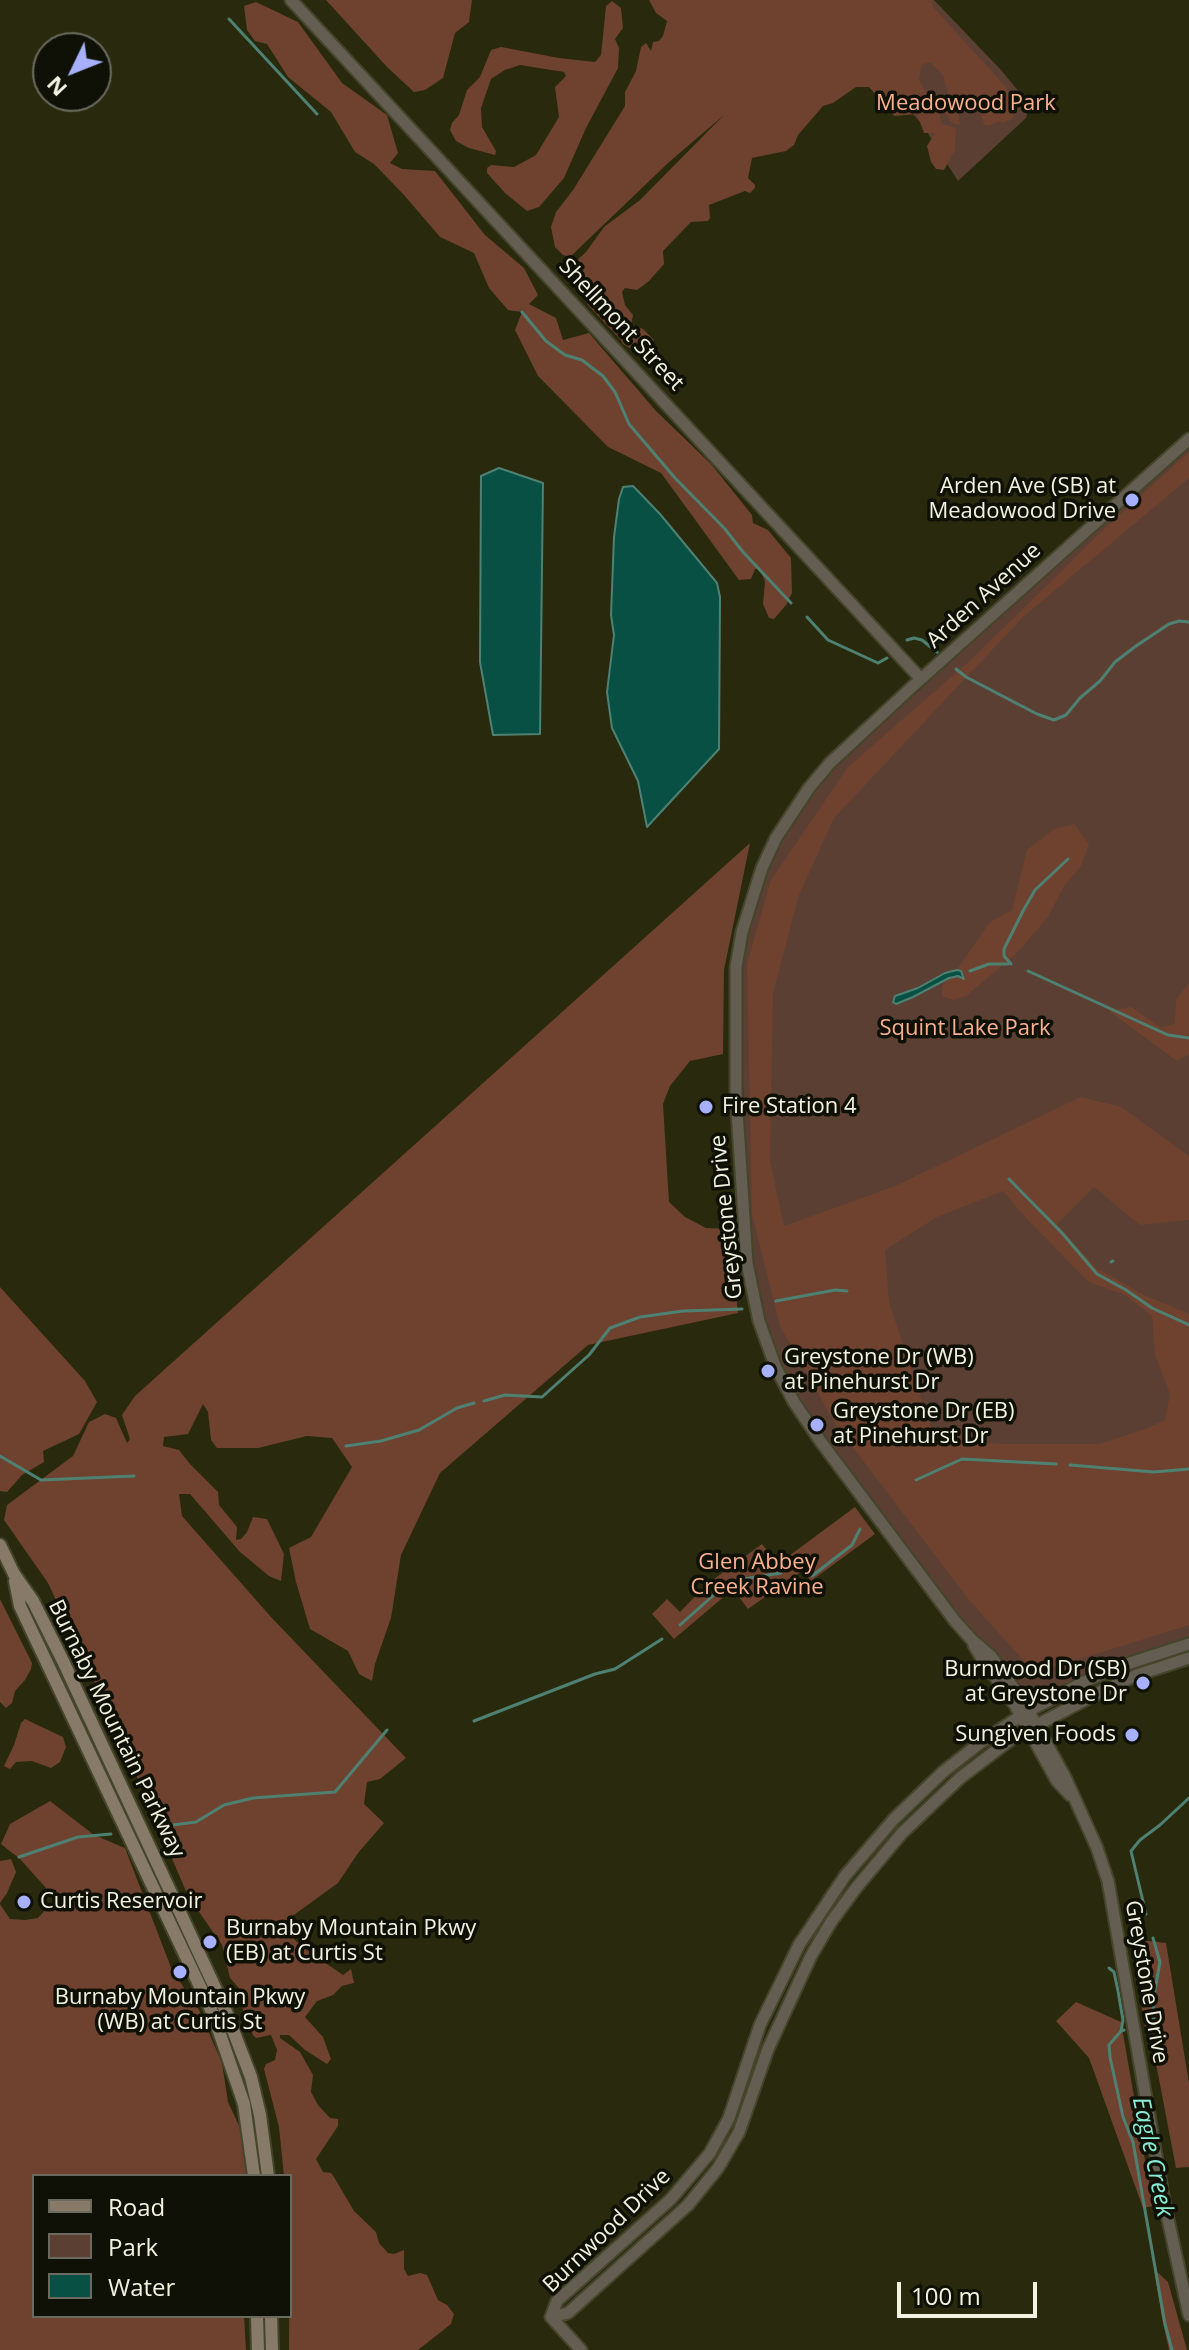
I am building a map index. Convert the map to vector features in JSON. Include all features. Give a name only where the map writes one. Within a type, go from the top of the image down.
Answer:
[{"type":"main road","name":"Burnaby Mountain Parkway","points":[[0,1545],[63,1661],[231,2021],[257,2103],[268,2174]]},
{"type":"main road","name":"Burnaby Mountain Parkway","points":[[14,1574],[20,1606],[225,2044],[244,2104],[254,2174]]},
{"type":"main road","points":[[257,2318],[258,2350]]},
{"type":"main road","points":[[271,2318],[272,2350]]},
{"type":"street","name":"Shellmont Street","points":[[291,0],[921,679]]},
{"type":"street","name":"Arden Avenue","points":[[809,788],[830,763],[921,679],[1189,439]]},
{"type":"street","name":"Greystone Drive","points":[[809,788],[776,838],[762,868],[742,932],[736,967],[736,1095],[747,1263],[759,1321],[776,1368],[794,1402],[1024,1713],[1065,1777],[1097,1848],[1108,1881],[1164,2201],[1189,2315]]},
{"type":"street","name":"Burnwood Drive","points":[[551,2317],[557,2301],[671,2199],[710,2153],[729,2118],[750,2051],[778,1985],[814,1921],[868,1847],[910,1802],[980,1743],[1024,1713],[1102,1674],[1189,1644]]},
{"type":"street","name":"Burnwood Drive","points":[[551,2317],[568,2313],[698,2194],[730,2150],[792,1992],[831,1922],[879,1859],[928,1807],[985,1757],[1032,1726],[1137,1675],[1189,1658]]},
{"type":"street","points":[[551,2317],[581,2350]]},
{"type":"green space","points":[[326,0],[472,0],[469,22],[455,33],[443,78],[425,90],[414,92]]},
{"type":"green space","points":[[649,0],[932,0],[933,7],[1006,87],[1017,107],[1012,119],[989,126],[984,124],[980,108],[963,103],[958,112],[960,125],[952,123],[944,110],[949,97],[943,75],[930,62],[922,65],[919,80],[936,103],[942,124],[956,128],[955,150],[944,170],[936,169],[931,162],[927,146],[935,133],[924,133],[917,114],[894,116],[869,87],[856,87],[823,106],[786,151],[752,158],[748,178],[755,188],[750,193],[745,191],[709,205],[708,221],[691,222],[663,251],[664,264],[649,281],[637,290],[625,288],[622,292],[625,305],[633,315],[631,325],[643,329],[654,340],[647,348],[636,352],[623,344],[588,305],[574,282],[558,267],[564,263],[574,263],[604,227],[640,200],[724,115],[668,163],[570,257],[555,247],[551,227],[556,212],[625,106],[625,92],[636,71],[641,47],[646,43],[651,51],[653,42],[663,36],[667,21],[656,13]]},
{"type":"green space","name":"Meadowood Park","points":[[876,0],[934,0],[1030,105],[1026,118],[958,181],[922,124],[839,34]]},
{"type":"green space","points":[[612,1],[621,8],[623,28],[615,39],[619,48],[618,68],[564,178],[539,207],[527,211],[505,193],[487,173],[487,168],[491,165],[514,167],[536,155],[559,117],[555,87],[566,76],[564,72],[520,65],[491,79],[481,108],[482,127],[496,151],[495,155],[456,141],[450,130],[452,123],[459,115],[467,90],[480,77],[491,50],[501,47],[595,62],[601,55],[606,6]]},
{"type":"green space","points":[[256,2],[298,22],[342,83],[387,115],[398,153],[390,163],[402,169],[435,171],[485,235],[524,268],[538,295],[529,304],[556,318],[563,340],[589,333],[656,411],[711,464],[752,515],[753,523],[768,530],[791,558],[792,593],[774,619],[769,618],[763,604],[765,581],[759,568],[755,569],[751,579],[739,580],[661,473],[608,447],[538,376],[515,330],[522,312],[508,310],[489,288],[474,253],[440,237],[374,164],[355,152],[331,112],[288,77],[267,44],[255,41],[247,30],[244,6]]},
{"type":"green space","name":"Squint Lake Park","points":[[1189,446],[1189,1637],[1123,1659],[1046,1696],[1034,1697],[1020,1690],[985,1644],[965,1624],[813,1422],[777,1354],[760,1300],[751,1246],[739,1001],[742,964],[760,887],[777,848],[818,785]]},
{"type":"green space","points":[[1189,452],[1189,478],[1023,617],[834,818],[799,895],[773,993],[770,1161],[784,1226],[895,1186],[1081,1097],[1121,1107],[1189,1156],[1189,1220],[1140,1225],[1094,1187],[1057,1224],[1096,1268],[1144,1295],[1189,1314],[1189,1625],[1035,1673],[969,1600],[836,1425],[780,1326],[752,1214],[747,964],[771,880],[848,767],[973,658],[1104,529]],"holes":[[[1003,1191],[1089,1282],[1125,1295],[1152,1316],[1155,1355],[1170,1394],[1165,1420],[1099,1444],[935,1440],[889,1302],[885,1250],[937,1217]]]},
{"type":"green space","points":[[1074,824],[1089,844],[1081,866],[1064,886],[1048,917],[1016,954],[966,996],[954,1000],[942,996],[942,986],[990,922],[1012,910],[1027,850],[1054,829]]},
{"type":"green space","points":[[750,843],[724,970],[723,1054],[690,1061],[670,1086],[663,1104],[669,1202],[685,1217],[706,1228],[729,1229],[738,1313],[588,1345],[440,1473],[401,1555],[391,1618],[372,1681],[359,1674],[348,1651],[310,1629],[289,1548],[311,1537],[352,1467],[332,1438],[307,1436],[258,1448],[217,1448],[211,1440],[208,1412],[203,1404],[188,1434],[164,1437],[163,1446],[179,1450],[218,1492],[219,1505],[237,1527],[236,1540],[247,1532],[253,1517],[267,1519],[284,1554],[281,1581],[269,1576],[240,1552],[190,1494],[179,1494],[182,1516],[271,1617],[406,1758],[380,1779],[367,1782],[364,1804],[384,1823],[338,1883],[280,1925],[301,1946],[343,1975],[351,1969],[354,1983],[342,1986],[333,1995],[317,2001],[305,2017],[323,2037],[331,2059],[327,2064],[289,2035],[280,2035],[280,2038],[300,2052],[313,2075],[311,2092],[318,2105],[330,2118],[338,2119],[338,2126],[316,2159],[323,2172],[331,2173],[354,2211],[376,2232],[379,2243],[388,2253],[404,2250],[404,2269],[408,2276],[427,2275],[438,2300],[454,2314],[451,2324],[418,2350],[289,2350],[289,2318],[292,2318],[292,2174],[284,2174],[279,2127],[264,2069],[266,2064],[275,2060],[277,2050],[271,2035],[256,2038],[253,2035],[242,2007],[245,1995],[230,1978],[222,1945],[188,1896],[117,1730],[48,1583],[4,1520],[7,1505],[73,1456],[89,1422],[105,1414],[116,1418],[127,1443],[130,1439],[122,1415],[135,1396]]},
{"type":"green space","points":[[1189,983],[1189,1055],[1177,1061],[1109,1011],[1131,1007],[1161,1028],[1175,1023],[1176,1000]]},
{"type":"green space","points":[[0,1287],[85,1381],[97,1402],[79,1434],[43,1451],[44,1462],[22,1475],[7,1492],[0,1491]]},
{"type":"green space","name":"Glen Abbey Creek Ravine","points":[[855,1507],[875,1534],[811,1581],[802,1571],[748,1609],[733,1589],[674,1639],[652,1614],[667,1599],[680,1612],[707,1584],[762,1544],[778,1564]]},
{"type":"green space","points":[[0,1599],[32,1663],[25,1680],[15,1691],[12,1703],[6,1708],[0,1702]]},
{"type":"green space","points":[[25,1719],[63,1737],[66,1747],[60,1762],[51,1768],[32,1761],[16,1762],[10,1769],[4,1766]]},
{"type":"green space","points":[[50,1801],[94,1835],[125,1848],[172,1970],[199,2010],[222,2063],[228,2102],[242,2132],[247,2174],[32,2174],[32,2318],[244,2318],[246,2350],[0,2350],[0,1904],[10,1919],[25,1920],[38,1918],[54,1900],[20,1859],[1,1844],[10,1824]]},
{"type":"green space","points":[[11,1859],[16,1872],[0,1903],[0,1861]]},
{"type":"green space","points":[[1140,1940],[1166,1943],[1189,2083],[1189,2167],[1176,2168],[1153,2048],[1145,2027],[1137,1978]]},
{"type":"green space","points":[[1076,2002],[1121,2022],[1153,2206],[1143,2208],[1089,2058],[1056,2021]]},
{"type":"green space","points":[[1154,2269],[1168,2282],[1187,2350],[1169,2350]]},
{"type":"water","points":[[499,468],[543,483],[540,734],[493,735],[480,662],[481,476]]},
{"type":"water","points":[[633,486],[717,583],[720,597],[719,749],[647,827],[638,781],[612,728],[607,692],[614,635],[611,615],[614,537],[623,487]]},
{"type":"water","points":[[961,971],[964,979],[958,976],[949,978],[913,997],[896,1004],[893,1002],[895,996]]},
{"type":"waterway","points":[[229,19],[317,114]]},
{"type":"waterway","points":[[522,312],[546,341],[565,355],[582,360],[603,376],[615,392],[629,424],[791,603]]},
{"type":"waterway","points":[[807,617],[828,640],[878,663],[887,658]]},
{"type":"waterway","points":[[956,669],[1037,714],[1054,720],[1066,715],[1115,662],[1136,646],[1169,624],[1189,622]]},
{"type":"waterway","points":[[907,640],[922,640],[937,652]]},
{"type":"waterway","points":[[1011,964],[1004,956],[1004,949],[1023,911],[1035,890],[1068,859]]},
{"type":"waterway","points":[[970,971],[989,964],[1008,964]]},
{"type":"waterway","points":[[1028,971],[1168,1035],[1189,1038]]},
{"type":"waterway","points":[[1009,1179],[1097,1274],[1152,1308],[1189,1325]]},
{"type":"waterway","points":[[776,1301],[835,1290],[847,1291]]},
{"type":"waterway","points":[[484,1401],[505,1395],[542,1397],[589,1355],[610,1328],[640,1317],[683,1311],[742,1309]]},
{"type":"waterway","points":[[346,1446],[381,1441],[419,1430],[457,1408],[474,1403]]},
{"type":"waterway","points":[[0,1456],[41,1480],[134,1476]]},
{"type":"waterway","points":[[916,1480],[962,1459],[1056,1464]]},
{"type":"waterway","points":[[1070,1465],[1154,1472],[1189,1469]]},
{"type":"waterway","points":[[812,1576],[852,1545],[860,1529]]},
{"type":"waterway","points":[[680,1625],[725,1585],[781,1573]]},
{"type":"waterway","points":[[474,1721],[615,1669],[662,1639]]},
{"type":"waterway","points":[[157,1827],[196,1822],[224,1805],[253,1798],[335,1792],[387,1730]]},
{"type":"waterway","name":"Eagle Creek","points":[[1146,1914],[1131,1851],[1189,1798]]},
{"type":"waterway","points":[[19,1857],[78,1837],[111,1834]]},
{"type":"waterway","name":"Eagle Creek","points":[[1153,1938],[1160,1962],[1153,2001],[1154,2029]]},
{"type":"waterway","points":[[1109,1968],[1114,1972],[1118,1991],[1123,2020],[1121,2031]]},
{"type":"waterway","name":"Eagle Creek","points":[[1124,2030],[1109,2045],[1110,2057],[1123,2117],[1133,2142],[1172,2350]]},
{"type":"place","name":"Arden Ave (SB) at Meadowood Drive","points":[[1132,500]]},
{"type":"place","name":"Fire Station 4","points":[[706,1107]]},
{"type":"place","name":"Greystone Dr (WB) at Pinehurst Dr","points":[[768,1371]]},
{"type":"place","name":"Greystone Dr (EB) at Pinehurst Dr","points":[[817,1425]]},
{"type":"place","name":"Burnwood Dr (SB) at Greystone Dr","points":[[1143,1683]]},
{"type":"place","name":"Sungiven Foods","points":[[1132,1735]]},
{"type":"place","name":"Curtis Reservoir","points":[[24,1902]]},
{"type":"place","name":"Burnaby Mountain Pkwy (EB) at Curtis St","points":[[210,1942]]},
{"type":"place","name":"Burnaby Mountain Pkwy (WB) at Curtis St","points":[[180,1972]]}]
